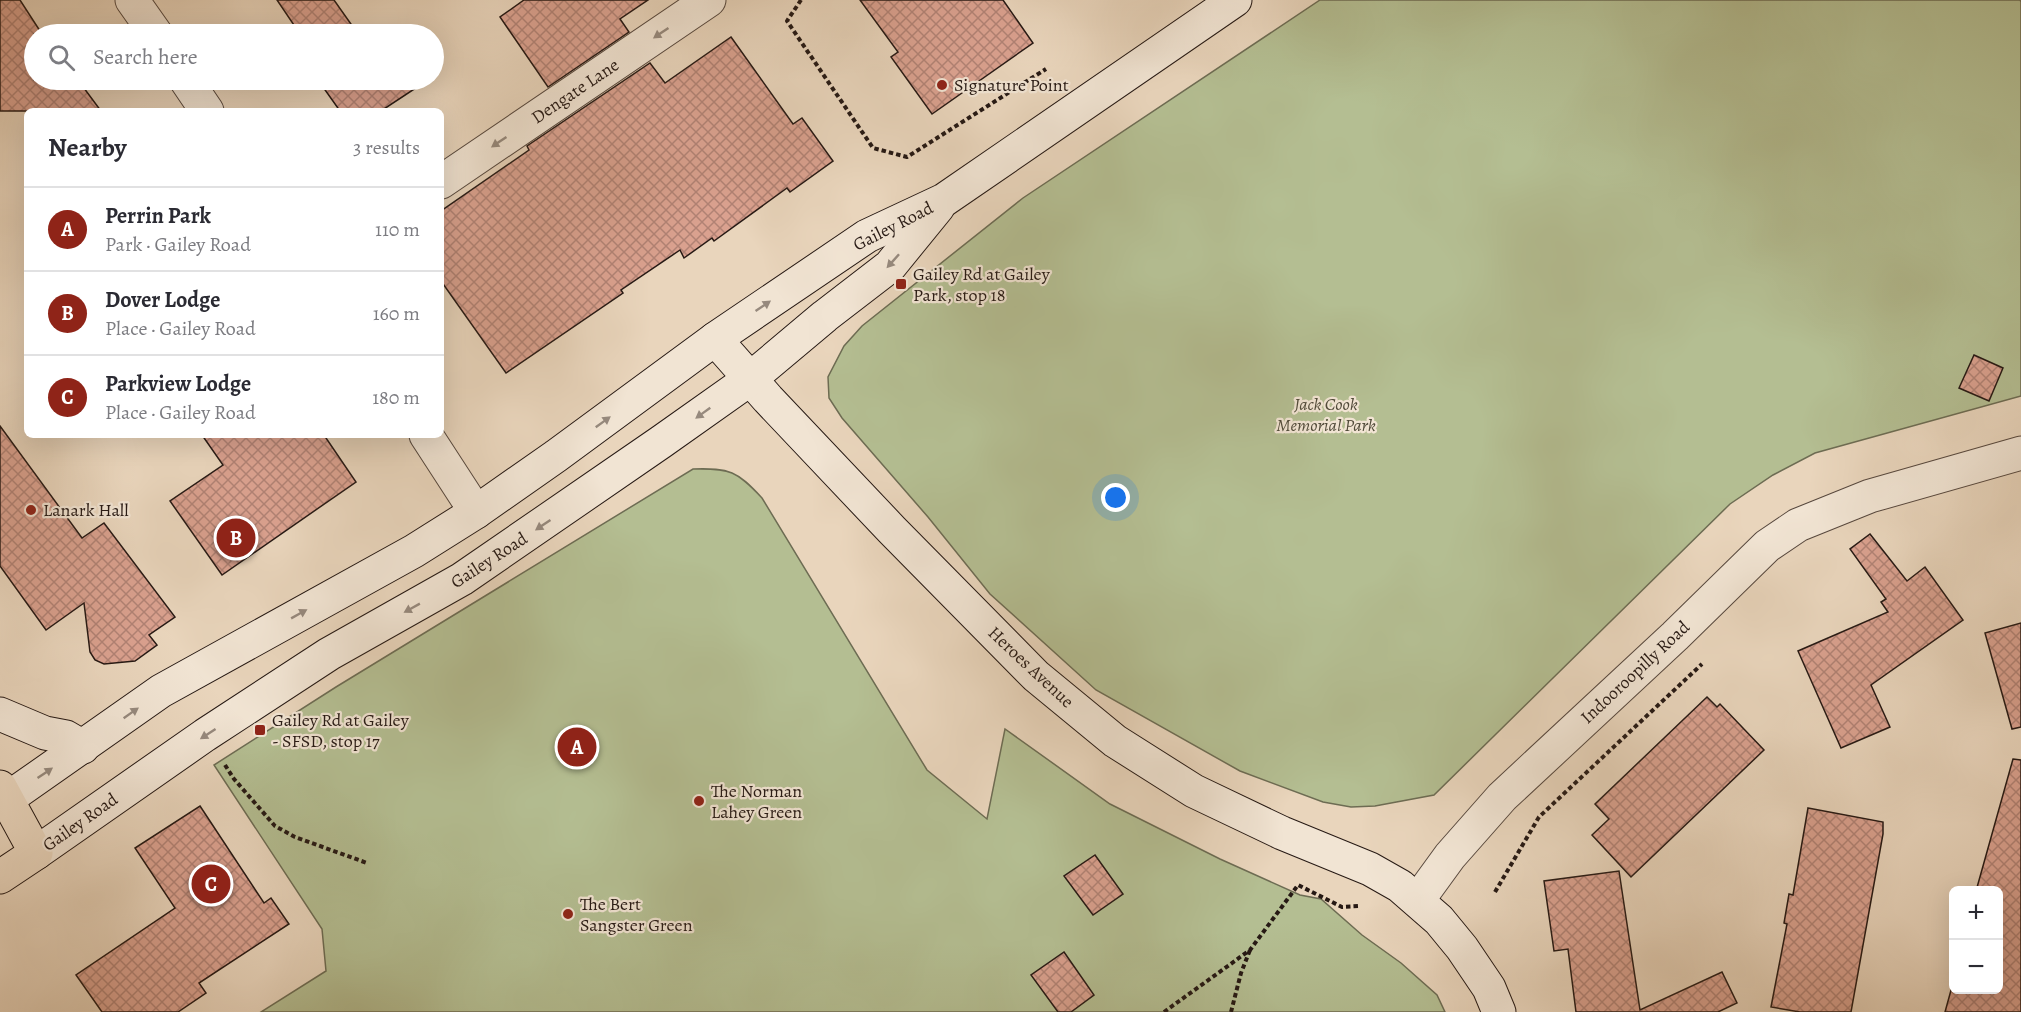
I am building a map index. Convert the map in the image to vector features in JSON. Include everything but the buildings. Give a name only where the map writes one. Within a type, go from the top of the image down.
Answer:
[{"type":"main road","points":[[132,0],[149,24]]},
{"type":"main road","name":"Dengate Lane","points":[[444,180],[709,0]]},
{"type":"main road","name":"Gailey Road","points":[[2,797],[83,747],[161,691],[414,551],[476,512],[715,339],[867,236],[944,200],[1235,0]]},
{"type":"main road","points":[[193,90],[205,108]]},
{"type":"main road","name":"Gailey Road","points":[[0,876],[329,654],[462,579],[570,507],[750,379],[825,316],[890,266],[944,200]]},
{"type":"main road","name":"Heroes Avenue","points":[[715,339],[884,522],[1036,676],[1115,741],[1194,790],[1282,833],[1370,869],[1400,886],[1418,900]]},
{"type":"main road","points":[[428,438],[476,512]]},
{"type":"main road","name":"Indooroopilly Road","points":[[1418,900],[1450,856],[1502,797],[1675,636],[1767,546],[1797,525],[1870,496],[2021,453]]},
{"type":"main road","points":[[0,714],[36,730],[66,737],[83,747]]},
{"type":"main road","points":[[2,797],[36,853]]},
{"type":"main road","points":[[1418,900],[1439,920],[1462,948],[1489,988],[1499,1012]]},
{"type":"path","points":[[801,0],[788,21],[873,148],[907,157],[1046,69]]},
{"type":"path","points":[[1495,892],[1539,817],[1702,664]]},
{"type":"path","points":[[223,762],[234,779],[275,826],[296,837],[368,863]]},
{"type":"path","points":[[1231,1012],[1241,973],[1250,950],[1298,885],[1342,907],[1367,906]]},
{"type":"path","points":[[1164,1012],[1250,950]]},
{"type":"green space","name":"Jack Cook Memorial Park","points":[[1320,0],[2020,0],[2021,2],[2021,396],[1815,453],[1773,475],[1730,504],[1434,795],[1375,806],[1351,807],[1323,802],[1240,771],[1096,690],[990,594],[928,517],[842,418],[829,398],[828,377],[844,346],[862,326],[1023,198]]},
{"type":"green space","points":[[693,469],[716,469],[732,473],[746,482],[762,498],[927,770],[987,819],[1005,729],[1110,804],[1220,859],[1300,895],[1321,899],[1437,995],[1445,1012],[261,1012],[326,971],[322,929],[214,765],[336,687]]},
{"type":"place","name":"Signature Point","points":[[942,85]]},
{"type":"place","name":"Gailey Rd at Gailey Park, stop 18","points":[[901,284]]},
{"type":"place","name":"Lanark Hall","points":[[31,510]]},
{"type":"place","name":"Dover Lodge","points":[[236,538]]},
{"type":"place","name":"Gailey Rd at Gailey - SFSD, stop 17","points":[[260,730]]},
{"type":"place","name":"Perrin Park","points":[[577,747]]},
{"type":"place","name":"The Norman Lahey Green","points":[[699,801]]},
{"type":"place","name":"Parkview Lodge","points":[[211,884]]},
{"type":"place","name":"The Bert Sangster Green","points":[[568,914]]}]
